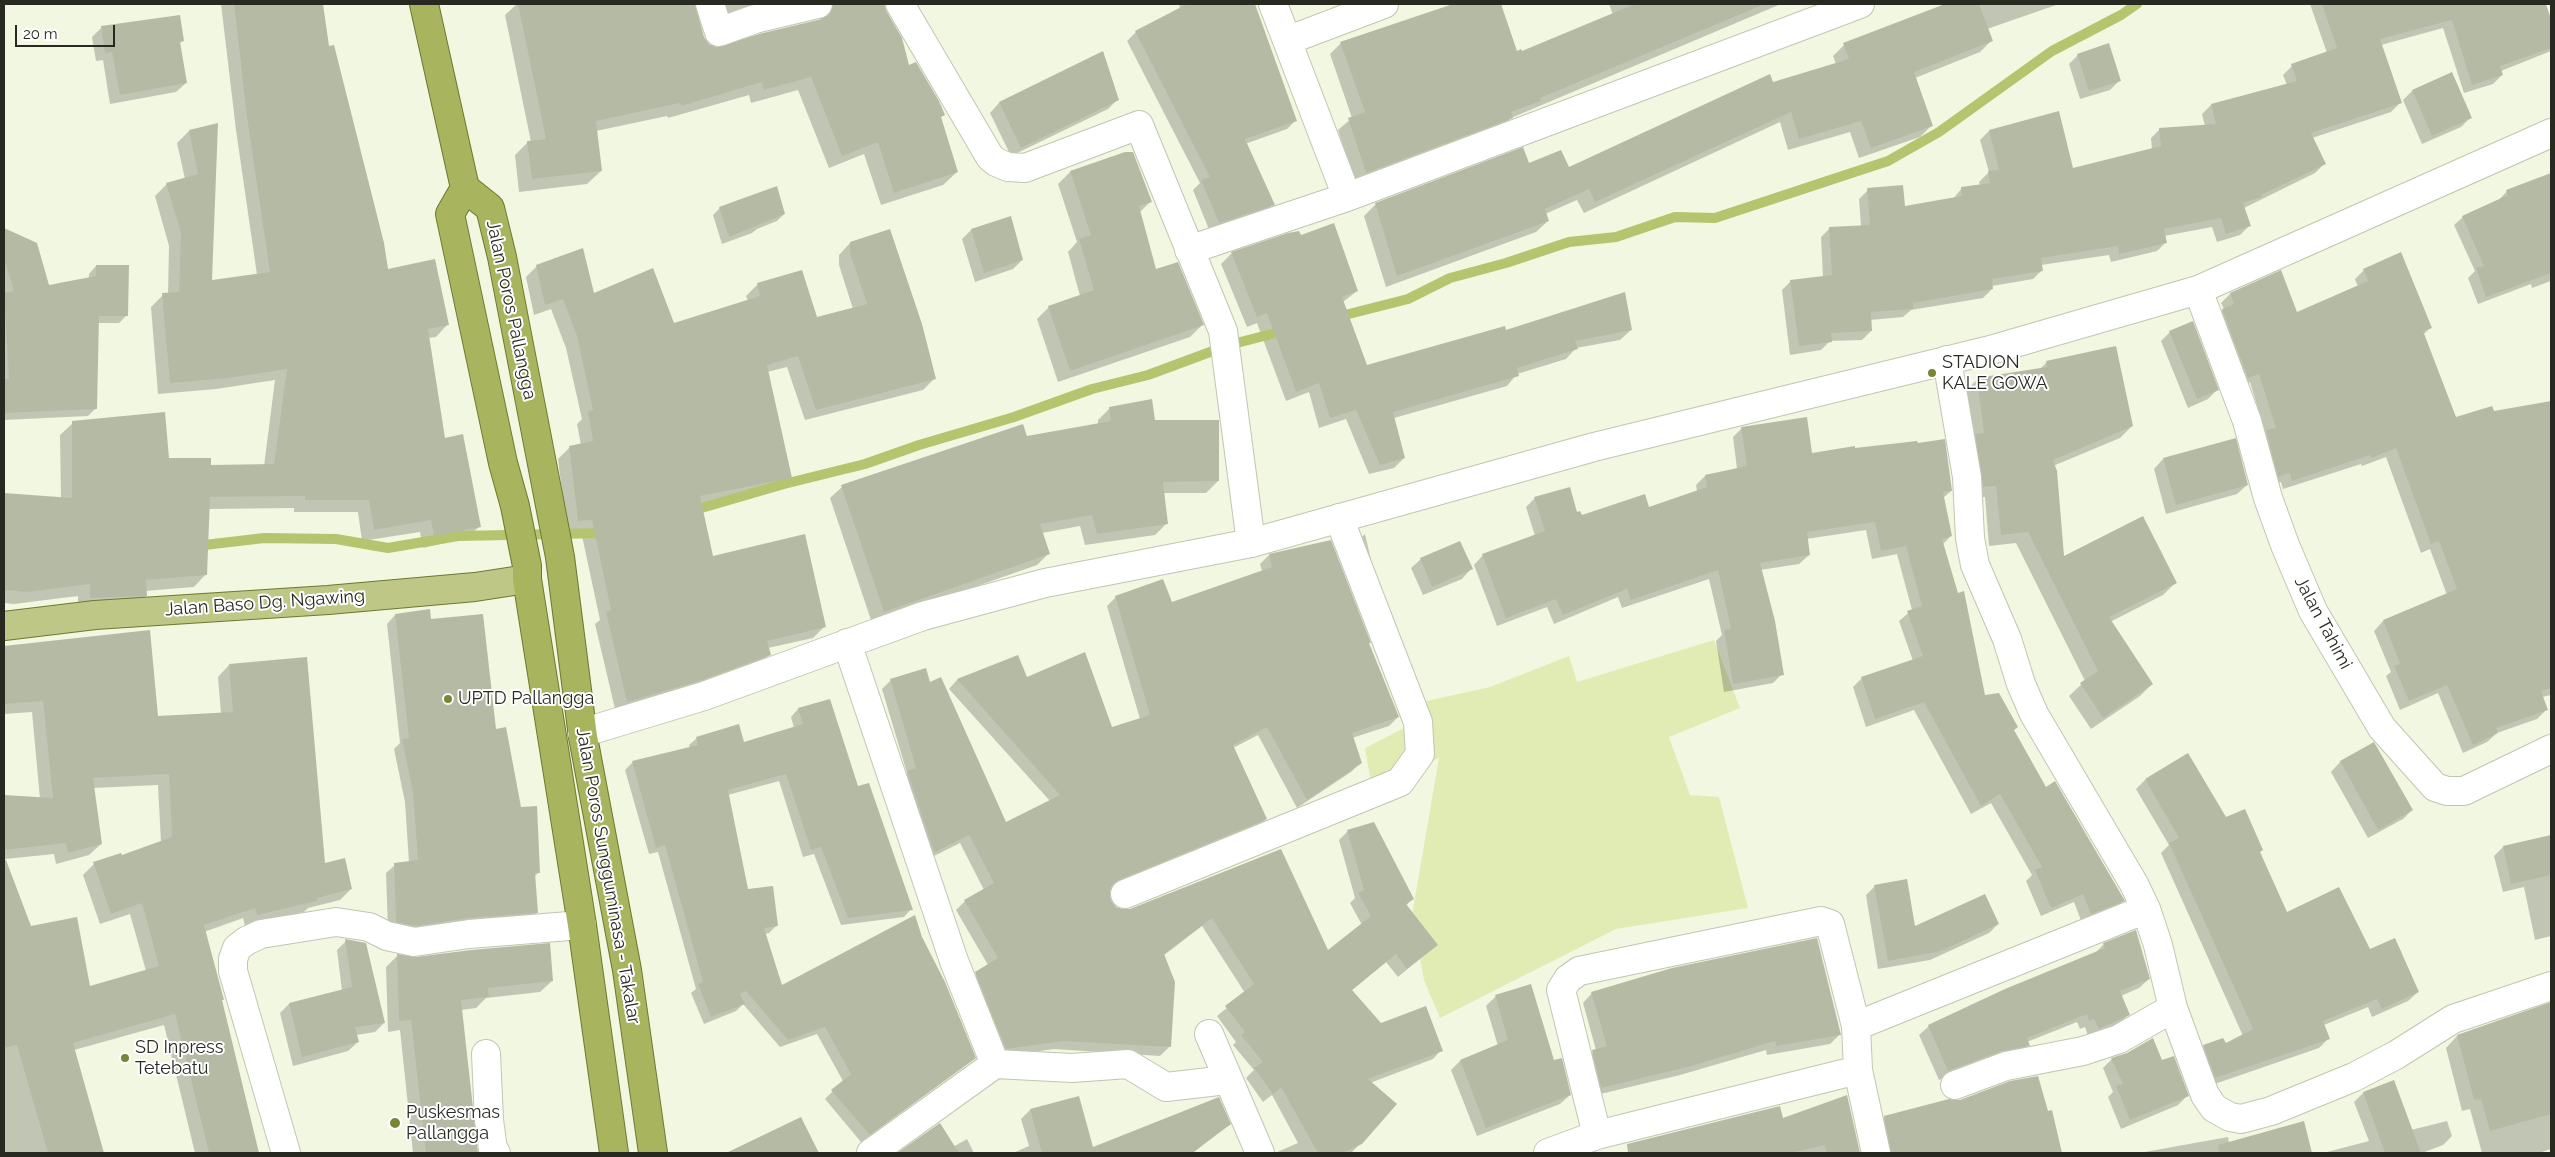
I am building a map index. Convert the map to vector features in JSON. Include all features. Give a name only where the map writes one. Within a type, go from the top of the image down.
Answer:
[{"type":"highway","points":[[424,4],[464,188]]},
{"type":"highway","name":"Jalan Poros Pallangga","points":[[464,188],[490,208],[502,256],[554,532]]},
{"type":"highway","name":"Jalan Poros Sungguminasa - Takalar","points":[[464,188],[450,214],[502,464],[520,535],[582,925],[614,1153]]},
{"type":"highway","name":"Jalan Poros Sungguminasa - Takalar","points":[[554,532],[582,732],[627,970],[653,1153]]},
{"type":"main road","name":"Jalan Baso Dg. Ngawing","points":[[4,626],[95,615],[328,600],[475,587],[527,579]]},
{"type":"street","points":[[710,4],[719,32],[755,19],[818,4]]},
{"type":"street","points":[[900,4],[990,157],[996,162],[1008,167],[1025,168],[1139,125],[1225,343],[1251,543]]},
{"type":"street","points":[[1273,4],[1289,40],[1347,197]]},
{"type":"street","points":[[1289,40],[1384,4]]},
{"type":"street","points":[[1189,250],[1347,197],[1808,13],[1860,4]]},
{"type":"street","points":[[582,732],[704,696],[923,616],[1045,583],[1251,543],[1594,447],[1947,360],[2198,290],[2551,133]]},
{"type":"street","name":"Jalan Tahimi","points":[[2198,290],[2247,421],[2268,498],[2288,553],[2313,611],[2382,728],[2435,787],[2448,791],[2464,791],[2551,749]]},
{"type":"street","points":[[1947,360],[1967,477],[1970,538],[1975,565],[2007,639],[2021,684],[2034,714],[2124,866],[2146,909],[2158,945],[2173,1008],[2205,1094],[2214,1108],[2230,1117],[2242,1119],[2271,1111],[2354,1077],[2396,1055],[2453,1019],[2551,986]]},
{"type":"street","points":[[1125,894],[1400,782],[1420,754],[1418,722],[1339,518]]},
{"type":"street","points":[[847,643],[935,907],[995,1064]]},
{"type":"street","points":[[1856,1026],[2146,909]]},
{"type":"street","points":[[1597,1135],[1562,990],[1568,979],[1579,971],[1821,921],[1830,924],[1856,1026],[1858,1070],[1876,1153]]},
{"type":"street","points":[[286,1153],[233,972],[233,958],[238,948],[246,941],[261,934],[336,922],[369,926],[386,936],[414,942],[469,934],[582,925]]},
{"type":"street","points":[[1955,1085],[2006,1066],[2083,1051],[2119,1038],[2173,1008]]},
{"type":"street","points":[[1209,1034],[1227,1080],[1260,1153]]},
{"type":"street","points":[[486,1054],[489,1120],[493,1149],[496,1153]]},
{"type":"street","points":[[872,1153],[995,1064],[1072,1068],[1128,1064],[1166,1087],[1227,1080]]},
{"type":"street","points":[[1548,1153],[1597,1135],[1858,1070]]},
{"type":"green space","points":[[1714,640],[1740,708],[1669,737],[1690,795],[1719,797],[1748,908],[1616,929],[1440,1018],[1424,980],[1412,915],[1439,758],[1371,783],[1365,748],[1416,722],[1422,702],[1490,687],[1569,656],[1577,682]]},
{"type":"building","points":[[234,4],[323,4],[329,46],[334,45],[384,243],[388,269],[435,259],[449,325],[428,329],[445,438],[463,434],[481,527],[434,536],[431,520],[374,530],[369,500],[305,500],[305,496],[210,497],[207,575],[146,580],[147,596],[90,598],[90,584],[27,592],[4,590],[4,493],[72,498],[72,421],[165,412],[169,458],[211,458],[211,465],[274,464],[287,369],[229,378],[170,383],[162,293],[179,292],[181,233],[166,183],[198,174],[189,130],[218,123],[212,280],[270,272],[247,117]]},
{"type":"building","points":[[518,4],[695,4],[704,37],[709,44],[717,47],[759,34],[822,19],[829,15],[833,4],[884,4],[902,38],[909,65],[916,62],[939,101],[945,115],[941,117],[958,172],[894,193],[878,142],[842,156],[811,77],[764,90],[762,82],[681,106],[680,103],[596,121],[602,171],[532,179],[527,141],[546,139]]},
{"type":"building","points":[[1187,4],[1255,4],[1297,121],[1245,139],[1275,205],[1219,223],[1201,180],[1210,177],[1135,31]]},
{"type":"building","points":[[1453,4],[1501,4],[1517,51],[1521,49],[1522,51],[1635,4],[1765,4],[1540,98],[1541,101],[1511,112],[1513,118],[1366,173],[1348,118],[1365,112],[1340,42]]},
{"type":"building","points":[[1945,4],[1979,4],[1993,41],[1914,72],[1933,126],[1871,148],[1861,121],[1799,139],[1791,112],[1595,202],[1589,189],[1545,209],[1549,221],[1397,276],[1375,203],[1523,147],[1529,163],[1561,150],[1569,167],[1770,74],[1773,82],[1849,59],[1843,43]]},
{"type":"building","points":[[2322,4],[2546,4],[2551,19],[2551,48],[2500,66],[2503,75],[2472,85],[2452,20],[2380,39],[2402,103],[2311,133],[2326,164],[2261,195],[2262,197],[2243,203],[2251,226],[2226,234],[2221,218],[2164,229],[2167,243],[2119,254],[2118,246],[2041,258],[2043,271],[1992,279],[1993,289],[1913,303],[1913,309],[1871,312],[1872,331],[1831,333],[1832,342],[1799,346],[1790,280],[1832,275],[1829,227],[1870,225],[1867,188],[1903,185],[1905,206],[1962,196],[1961,187],[1990,183],[1988,171],[1999,170],[1989,130],[2059,111],[2073,168],[2161,146],[2159,128],[2216,124],[2211,104],[2297,81],[2291,64],[2337,48]]},
{"type":"building","points":[[180,15],[184,41],[180,42],[187,83],[120,95],[112,52],[105,53],[101,26]]},
{"type":"building","points":[[2109,43],[2121,81],[2089,91],[2077,54]]},
{"type":"building","points":[[1103,51],[1119,100],[1021,148],[999,102]]},
{"type":"building","points":[[2452,72],[2472,118],[2432,136],[2412,90]]},
{"type":"building","points":[[1125,152],[1133,152],[1152,202],[1139,206],[1156,269],[1178,262],[1204,325],[1070,371],[1048,306],[1094,290],[1079,239],[1091,235],[1070,171]]},
{"type":"building","points":[[2551,173],[2551,273],[2486,297],[2476,268],[2484,266],[2462,216],[2508,195],[2506,190]]},
{"type":"building","points":[[777,186],[785,214],[729,237],[719,207]]},
{"type":"building","points":[[1011,216],[1023,260],[984,273],[971,229]]},
{"type":"building","points":[[1334,223],[1358,291],[1342,297],[1367,365],[1505,326],[1506,330],[1625,292],[1632,330],[1575,341],[1578,349],[1517,368],[1519,376],[1393,412],[1405,458],[1380,465],[1356,410],[1330,418],[1319,383],[1296,392],[1267,313],[1257,317],[1231,252],[1288,233],[1299,231],[1301,235]]},
{"type":"building","points":[[4,228],[37,243],[49,285],[96,276],[96,265],[129,265],[128,316],[99,316],[97,409],[4,413],[4,379],[9,379],[4,293],[14,291],[4,258]]},
{"type":"building","points":[[890,229],[922,324],[936,379],[816,410],[798,356],[767,365],[792,478],[700,496],[713,556],[805,534],[826,627],[767,641],[771,655],[699,681],[627,702],[606,612],[611,610],[592,520],[578,521],[569,446],[593,441],[588,411],[593,410],[577,336],[563,299],[545,305],[536,265],[583,248],[594,293],[653,268],[674,323],[760,296],[757,283],[802,270],[817,317],[867,304],[850,253],[850,242]]},
{"type":"building","points":[[2401,252],[2432,328],[2423,331],[2456,417],[2492,406],[2494,411],[2551,401],[2551,688],[2541,691],[2548,710],[2496,728],[2498,733],[2473,745],[2447,685],[2409,701],[2394,666],[2400,664],[2383,620],[2457,589],[2439,541],[2431,544],[2396,448],[2371,458],[2370,455],[2292,481],[2290,473],[2278,477],[2266,430],[2276,428],[2259,374],[2248,378],[2222,309],[2234,304],[2230,293],[2281,270],[2297,312],[2368,281],[2363,269]]},
{"type":"building","points":[[2193,321],[2219,390],[2197,399],[2169,331]]},
{"type":"building","points":[[2116,346],[2133,426],[2053,460],[2057,471],[2064,556],[2143,516],[2177,583],[2109,617],[2153,684],[2103,718],[2080,683],[2098,671],[2028,532],[2001,535],[1996,486],[1983,487],[1975,434],[1984,433],[1977,378],[2047,367],[2046,361]]},
{"type":"building","points":[[1152,399],[1155,420],[1219,420],[1219,481],[1163,482],[1168,524],[1097,534],[1092,515],[1040,524],[1050,554],[884,612],[841,485],[1023,424],[1027,436],[1111,421],[1109,407]]},
{"type":"building","points":[[1807,417],[1812,453],[1855,446],[1855,448],[1945,439],[1952,491],[1943,492],[1952,536],[1942,539],[1958,593],[1964,591],[1985,695],[1999,693],[2018,727],[2014,730],[2046,787],[2055,781],[2125,901],[2091,914],[2083,894],[2051,908],[2035,870],[2042,867],[2000,794],[1981,806],[1924,702],[1875,719],[1861,677],[1923,656],[1907,611],[1922,606],[1906,546],[1881,551],[1875,522],[1807,532],[1810,555],[1760,563],[1775,621],[1784,675],[1733,684],[1724,630],[1731,629],[1718,570],[1631,600],[1627,589],[1563,615],[1556,599],[1506,618],[1482,554],[1545,531],[1534,497],[1570,487],[1577,512],[1580,511],[1582,515],[1645,494],[1649,507],[1707,487],[1705,475],[1747,466],[1741,427]]},
{"type":"building","points":[[2236,438],[2248,485],[2176,505],[2163,458]]},
{"type":"building","points":[[1331,540],[1399,717],[1352,733],[1362,763],[1307,800],[1267,727],[1233,745],[1267,819],[1119,880],[1112,885],[1110,892],[1111,900],[1116,907],[1130,909],[1281,849],[1328,950],[1371,916],[1358,893],[1364,890],[1347,830],[1374,822],[1414,899],[1406,904],[1438,945],[1407,969],[1396,954],[1352,990],[1381,1023],[1426,1006],[1443,1051],[1368,1079],[1397,1104],[1362,1144],[1342,1153],[1318,1153],[1281,1087],[1273,1094],[1254,1068],[1263,1062],[1241,1035],[1245,1032],[1225,1006],[1254,984],[1212,918],[1164,954],[1175,982],[1171,1047],[1063,1041],[1006,1049],[975,972],[998,958],[964,900],[994,883],[969,835],[935,852],[907,771],[916,768],[890,679],[926,668],[930,682],[941,677],[1006,822],[1060,795],[957,679],[1018,655],[1027,677],[1085,652],[1112,727],[1150,715],[1115,596],[1163,579],[1172,602],[1272,567],[1269,554]]},
{"type":"building","points":[[1460,541],[1473,569],[1432,587],[1420,558]]},
{"type":"building","points":[[430,609],[431,619],[483,614],[496,729],[506,727],[521,807],[537,806],[540,873],[535,873],[538,913],[468,918],[415,926],[396,922],[394,863],[418,860],[413,793],[402,739],[409,738],[395,614]]},
{"type":"building","points":[[150,630],[158,716],[233,712],[229,664],[307,657],[325,863],[345,858],[352,889],[317,898],[317,901],[257,915],[255,908],[204,925],[224,1000],[222,1000],[259,1153],[209,1153],[175,1014],[73,1043],[104,1153],[48,1153],[17,1045],[4,1048],[4,861],[6,860],[31,926],[77,917],[90,986],[159,966],[142,903],[111,914],[93,862],[121,853],[122,855],[172,837],[169,774],[93,778],[102,844],[68,853],[66,843],[4,850],[4,795],[53,798],[43,701],[4,704],[4,646]]},
{"type":"building","points":[[830,699],[858,786],[869,783],[913,910],[848,918],[821,847],[811,850],[786,774],[728,790],[748,889],[773,886],[778,926],[764,928],[782,985],[915,915],[922,937],[945,982],[976,1058],[870,1135],[831,1090],[851,1074],[825,1027],[788,1040],[746,991],[740,994],[745,1004],[711,1017],[698,984],[703,982],[665,845],[656,848],[632,761],[698,745],[696,737],[739,724],[744,742],[803,724],[798,708]]},
{"type":"building","points":[[2374,742],[2413,810],[2378,830],[2340,761]]},
{"type":"building","points":[[2188,753],[2226,817],[2245,809],[2263,850],[2260,852],[2287,912],[2339,887],[2370,949],[2395,938],[2419,992],[2382,1009],[2377,999],[2323,1021],[2330,1039],[2215,1078],[2203,1045],[2223,1038],[2226,1043],[2253,1029],[2169,843],[2179,838],[2145,779]]},
{"type":"building","points":[[2551,835],[2551,875],[2511,884],[2503,846]]},
{"type":"building","points":[[1907,879],[1915,926],[1985,894],[1999,924],[1941,951],[1888,961],[1874,885]]},
{"type":"building","points":[[2136,930],[2150,979],[2120,991],[2130,1015],[2099,1029],[2094,1019],[2089,1021],[2087,1014],[2027,1038],[2030,1046],[2001,1051],[1948,1071],[1928,1025],[2005,989],[2105,948],[2103,943]]},
{"type":"building","points":[[1817,938],[1841,1035],[1776,1046],[1775,1041],[1691,1066],[1601,1088],[1592,1050],[1607,1046],[1591,992],[1672,968]]},
{"type":"building","points":[[345,939],[366,943],[385,1023],[355,1027],[359,1042],[302,1057],[289,1003],[352,987]]},
{"type":"building","points":[[550,943],[553,981],[488,988],[489,997],[461,1000],[478,1153],[426,1153],[411,1020],[399,1021],[397,954],[416,957]]},
{"type":"building","points":[[1531,984],[1554,1060],[1562,1058],[1571,1095],[1486,1128],[1460,1060],[1508,1040],[1495,995]]},
{"type":"building","points":[[2551,1002],[2551,1114],[2490,1131],[2481,1099],[2474,1100],[2457,1035]]},
{"type":"building","points":[[2153,1038],[2162,1060],[2174,1056],[2189,1096],[2130,1120],[2116,1086],[2123,1084],[2111,1058],[2127,1053]]},
{"type":"building","points":[[2038,1076],[2048,1111],[2052,1110],[2062,1153],[1891,1153],[1884,1116],[1949,1099],[1960,1100],[2010,1081]]},
{"type":"building","points":[[2394,1080],[2421,1153],[2385,1153],[2363,1092]]},
{"type":"building","points":[[1847,1095],[1860,1153],[1827,1153],[1824,1145],[1791,1153],[1628,1153],[1627,1144],[1780,1106],[1783,1118]]},
{"type":"building","points":[[1079,1096],[1093,1147],[1219,1097],[1231,1124],[1192,1153],[1042,1153],[1030,1109]]},
{"type":"building","points":[[801,1117],[819,1153],[726,1153]]},
{"type":"building","points":[[2304,1121],[2312,1153],[2219,1153],[2218,1145]]},
{"type":"building","points":[[940,1123],[959,1153],[897,1153]]},
{"type":"waterway","points":[[1337,317],[1408,299],[1450,278],[1506,263],[1569,242],[1616,237],[1675,217],[1715,218],[1888,161],[1939,132],[2052,51],[2121,15],[2137,4]]},
{"type":"waterway","points":[[691,511],[784,484],[865,464],[919,445],[1014,417],[1092,389],[1148,375],[1229,345],[1287,330]]},
{"type":"waterway","points":[[196,546],[264,538],[336,539],[388,548],[458,536],[607,533]]},
{"type":"place","name":"STADION KALE GOWA","points":[[1932,373]]},
{"type":"place","name":"UPTD Pallangga","points":[[448,699]]},
{"type":"place","name":"SD Inpress Tetebatu","points":[[125,1058]]},
{"type":"place","name":"Puskesmas Pallangga","points":[[395,1123]]}]
